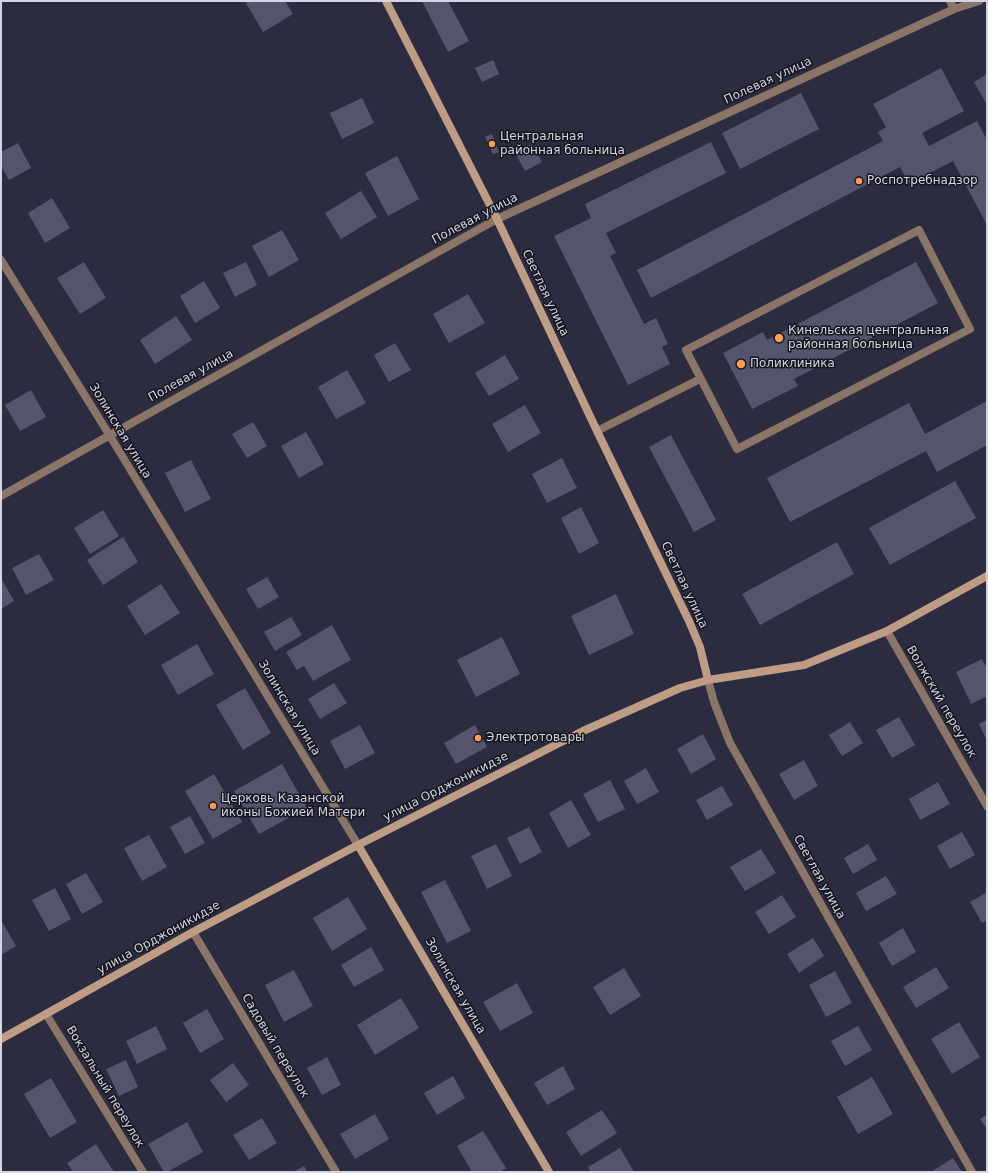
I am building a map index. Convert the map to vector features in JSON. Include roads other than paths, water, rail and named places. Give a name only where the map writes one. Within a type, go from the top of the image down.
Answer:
[{"type":"main road","name":"Светлая улица","points":[[386,1],[497,219],[597,432],[689,621],[700,647],[708,680]]},
{"type":"main road","name":"улица Орджоникидзе","points":[[1,1039],[193,932],[358,845],[583,731],[680,688],[708,680],[804,665],[887,631],[987,576]]},
{"type":"main road","name":"Золинская улица","points":[[358,845],[549,1172]]},
{"type":"street","name":"Полевая улица","points":[[1,496],[497,219],[952,5],[979,1]]},
{"type":"street","points":[[919,230],[970,329],[737,450],[700,379],[686,350],[919,230]]},
{"type":"street","name":"Золинская улица","points":[[1,260],[110,436],[358,845]]},
{"type":"street","points":[[597,432],[700,379]]},
{"type":"street","name":"Волжский переулок","points":[[887,631],[987,806]]},
{"type":"street","name":"Светлая улица","points":[[708,680],[714,702],[730,743],[972,1172]]},
{"type":"street","name":"Садовый переулок","points":[[193,932],[336,1172]]},
{"type":"street","name":"Вокзальный переулок","points":[[46,1014],[143,1172]]},
{"type":"place","name":"Центральная районная больница","points":[[492,144]]},
{"type":"place","name":"Роспотребнадзор","points":[[859,181]]},
{"type":"place","name":"Кинельская центральная районная больница","points":[[779,338]]},
{"type":"place","name":"Поликлиника","points":[[741,364]]},
{"type":"place","name":"Электротовары","points":[[478,738]]},
{"type":"place","name":"Церковь Казанской иконы Божией Матери","points":[[213,806]]}]
